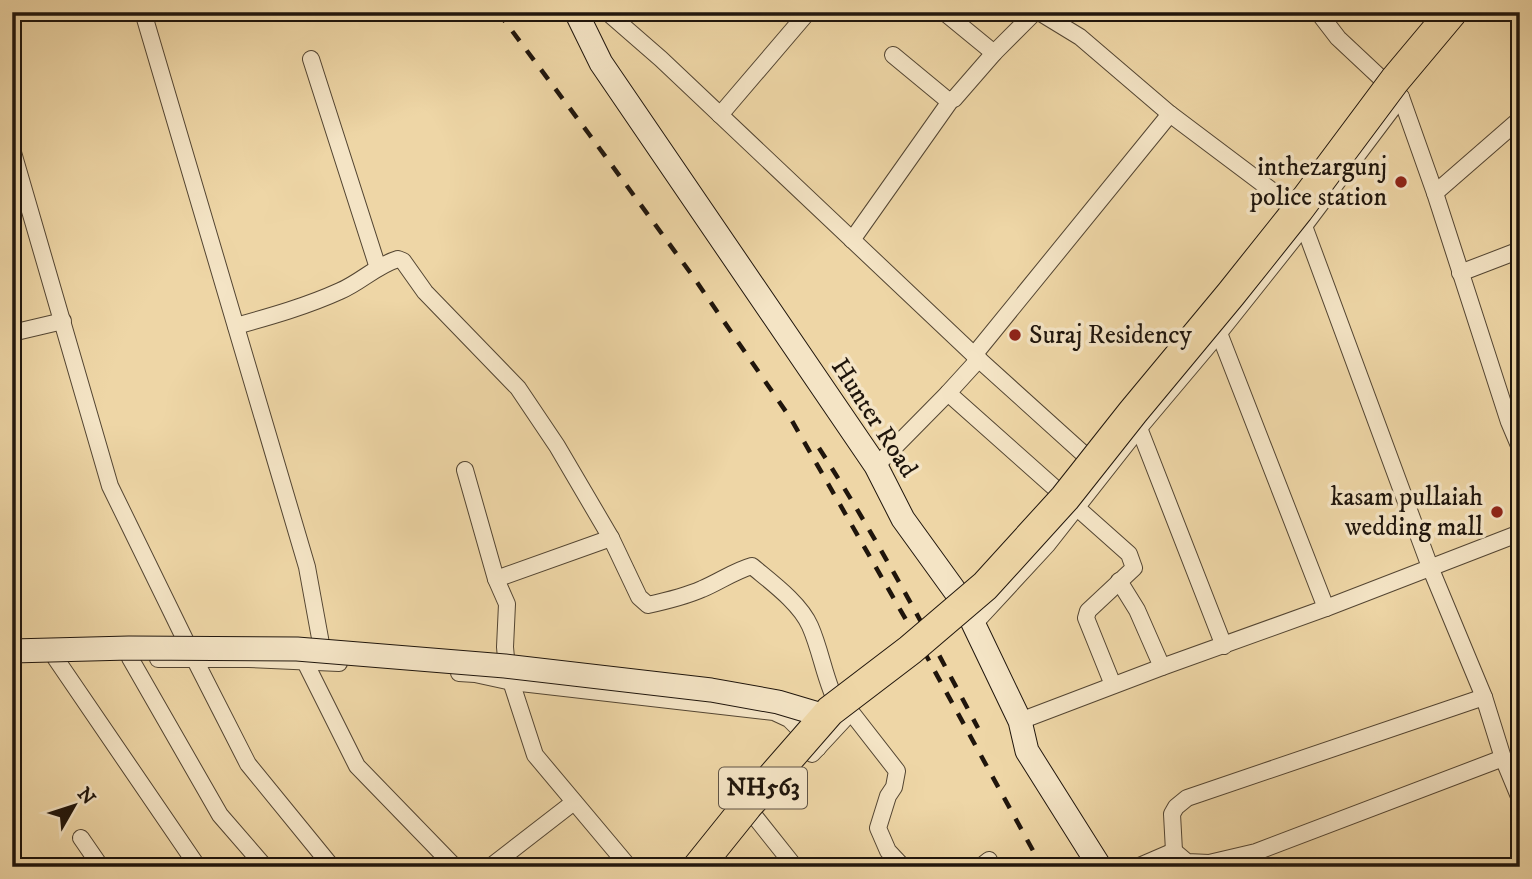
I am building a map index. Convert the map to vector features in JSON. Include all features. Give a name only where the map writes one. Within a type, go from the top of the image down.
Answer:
[{"type":"highway","name":"NH563","points":[[698,867],[747,806],[838,714],[985,586],[1065,498],[1225,302],[1395,80],[1452,12]]},
{"type":"street","points":[[143,12],[307,567],[324,662]]},
{"type":"street","name":"Hunter Road","points":[[576,12],[601,63],[876,466],[903,519],[963,602],[1020,721],[1027,751],[1100,867]]},
{"type":"street","points":[[607,12],[661,59],[976,357],[1104,473]]},
{"type":"street","points":[[720,115],[808,12]]},
{"type":"street","points":[[944,12],[994,53]]},
{"type":"street","points":[[852,240],[951,100],[1037,12],[1080,37],[1170,114],[1279,196],[1304,226],[1430,567],[1484,697],[1503,758],[1520,799]]},
{"type":"street","points":[[1318,12],[1338,38],[1401,97],[1460,273],[1515,419],[1520,448]]},
{"type":"street","points":[[893,55],[951,100]]},
{"type":"street","points":[[311,59],[378,268]]},
{"type":"street","points":[[974,624],[1047,545],[1139,428],[1219,334],[1401,97]]},
{"type":"street","points":[[876,466],[948,393],[1170,114]]},
{"type":"street","points":[[1435,193],[1520,119]]},
{"type":"street","points":[[12,149],[110,485],[248,764],[332,867]]},
{"type":"street","points":[[1460,273],[1520,250]]},
{"type":"street","points":[[236,326],[311,304],[345,289],[389,262],[398,259],[403,261],[425,292],[518,388],[557,446],[611,538],[639,597],[648,605],[673,600],[752,566],[799,609],[810,624],[833,697],[841,712],[818,748],[752,813],[708,867]]},
{"type":"street","points":[[12,332],[63,321]]},
{"type":"street","points":[[1219,334],[1326,608]]},
{"type":"street","points":[[948,393],[1129,554],[1134,568],[1088,611],[1086,618],[1113,685]]},
{"type":"street","points":[[1139,428],[1224,646]]},
{"type":"street","points":[[464,470],[496,579],[507,604],[507,669],[535,755],[629,867]]},
{"type":"street","points":[[1020,721],[1520,533]]},
{"type":"street","points":[[496,579],[611,538]]},
{"type":"street","points":[[1119,581],[1137,610],[1162,667]]},
{"type":"street","points":[[12,651],[129,648],[297,649],[505,666],[711,690],[838,714],[897,771],[894,787],[888,796],[878,828],[888,850],[903,867]]},
{"type":"street","points":[[12,658],[249,659],[408,667],[475,674],[512,682],[774,712],[789,719],[818,748]]},
{"type":"street","points":[[130,658],[220,815],[265,867]]},
{"type":"street","points":[[56,659],[198,867]]},
{"type":"street","points":[[305,662],[357,766],[455,867]]},
{"type":"street","points":[[1484,697],[1187,797],[1172,814],[1174,851],[1187,862],[1209,863],[1256,852],[1503,758]]},
{"type":"street","points":[[490,867],[574,802]]},
{"type":"street","points":[[752,813],[794,867]]},
{"type":"street","points":[[81,838],[101,867]]},
{"type":"street","points":[[1137,867],[1174,851]]},
{"type":"street","points":[[12,857],[14,867]]},
{"type":"railway","points":[[498,12],[692,275],[791,419],[921,646],[1042,867]]},
{"type":"railway","points":[[819,448],[882,551],[978,728]]},
{"type":"place","name":"inthezargunj police station","points":[[1401,182]]},
{"type":"place","name":"Suraj Residency","points":[[1015,335]]},
{"type":"place","name":"kasam pullaiah wedding mall","points":[[1497,512]]}]
